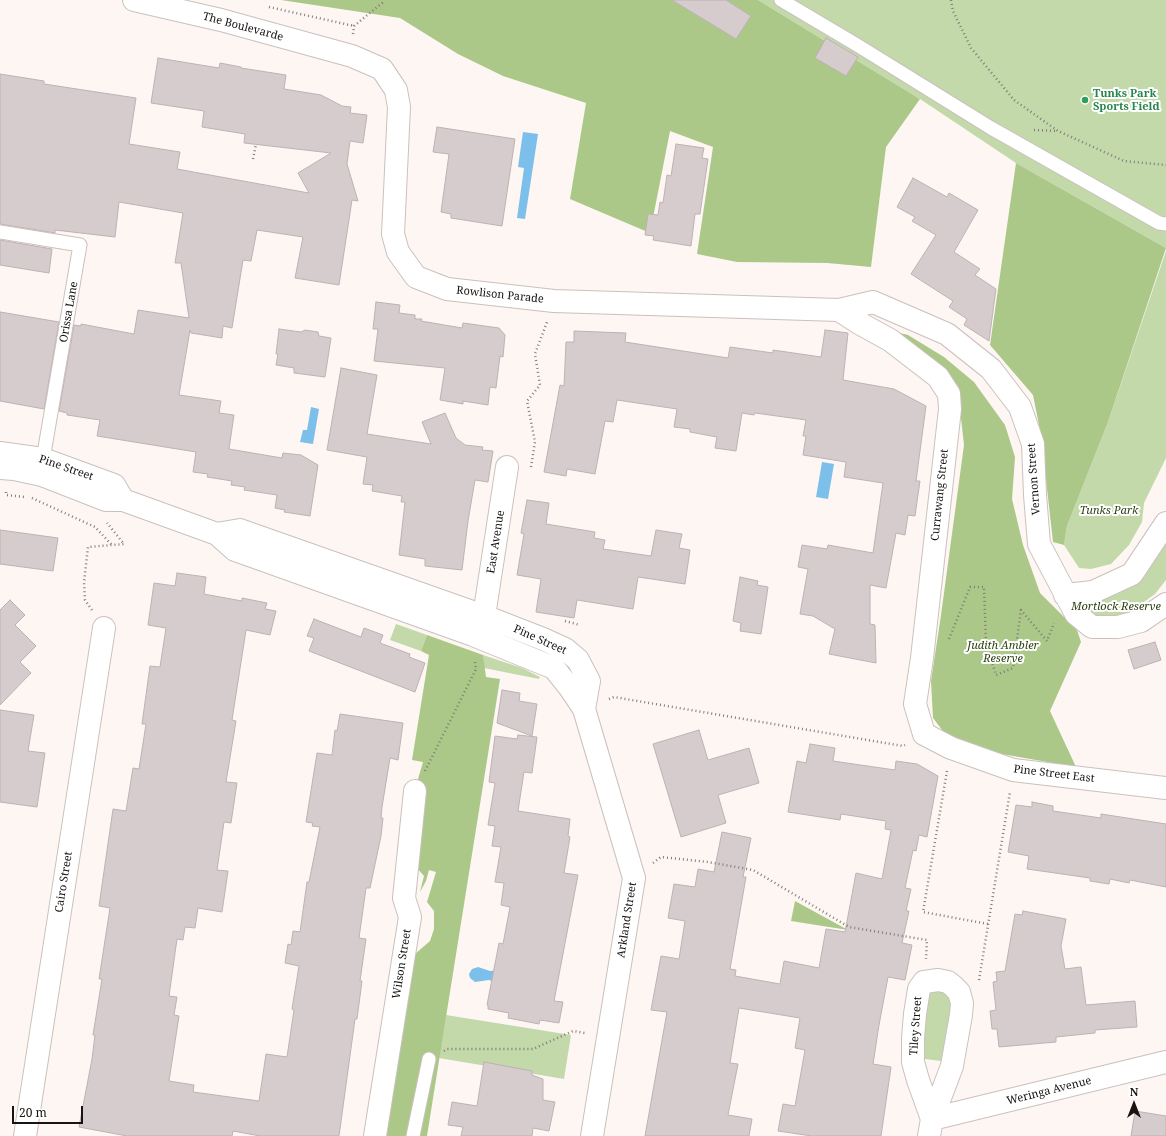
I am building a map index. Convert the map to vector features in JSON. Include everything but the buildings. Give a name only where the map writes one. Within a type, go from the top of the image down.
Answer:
[{"type":"street","name":"The Boulevarde","points":[[134,0],[221,20],[352,56]]},
{"type":"street","name":"Rowlison Parade","points":[[352,56],[382,69],[396,90],[398,108],[393,234],[398,252],[416,278],[447,289],[554,301],[839,310]]},
{"type":"street","name":"Vernon Street","points":[[839,310],[873,302],[947,334],[991,369],[1020,407],[1033,444],[1039,544],[1076,614],[1092,627],[1118,627],[1141,621],[1166,604]]},
{"type":"street","name":"Currawang Street","points":[[839,310],[890,340],[938,377],[949,394],[950,409],[922,658],[915,704],[924,734]]},
{"type":"street","name":"Pine Street","points":[[0,453],[43,458],[114,486],[123,500]]},
{"type":"street","name":"East Avenue","points":[[484,616],[507,467]]},
{"type":"street","name":"Pine Street","points":[[0,468],[14,469],[42,475],[106,500],[123,500],[217,534],[235,550],[473,635],[554,668],[584,709]]},
{"type":"street","points":[[1065,595],[1093,592],[1132,574],[1166,523]]},
{"type":"street","name":"Pine Street","points":[[217,534],[240,530],[484,616],[565,649],[578,660],[589,681],[584,709]]},
{"type":"street","name":"Cairo Street","points":[[25,1136],[104,628]]},
{"type":"street","name":"Arkland Street","points":[[584,709],[634,878],[592,1136]]},
{"type":"street","name":"Pine Street East","points":[[924,734],[951,748],[1013,770],[1166,788]]},
{"type":"street","name":"Wilson Street","points":[[375,1136],[410,917],[404,898],[415,791]]},
{"type":"street","name":"Tiley Street","points":[[938,980],[953,986],[959,992],[962,1003],[952,1066],[931,1128],[914,1062],[915,1014],[919,989],[924,982],[938,980]]},
{"type":"street","name":"Weringa Avenue","points":[[931,1128],[1166,1062]]},
{"type":"lane","points":[[781,0],[991,128],[1159,223],[1166,224]]},
{"type":"lane","name":"Orissa Lane","points":[[0,232],[80,245],[43,458]]},
{"type":"lane","points":[[413,1136],[429,1059]]},
{"type":"path","points":[[352,56],[354,26],[384,0]]},
{"type":"path","points":[[950,0],[952,11],[971,48],[1014,100],[1058,131],[1124,161],[1166,165]]},
{"type":"path","points":[[269,7],[354,26]]},
{"type":"path","points":[[253,159],[256,144]]},
{"type":"path","points":[[531,472],[536,442],[527,402],[540,385],[536,354],[554,301]]},
{"type":"path","points":[[6,495],[32,498],[88,524],[95,528],[112,545]]},
{"type":"path","points":[[104,628],[85,600],[84,582],[88,547],[124,544],[104,519],[123,500]]},
{"type":"path","points":[[922,658],[947,644],[970,587],[984,587],[986,643],[996,674],[1013,668],[1021,610],[1047,641]]},
{"type":"path","points":[[565,621],[580,625]]},
{"type":"path","points":[[415,791],[476,669],[473,635]]},
{"type":"path","points":[[584,709],[614,697],[903,746],[924,734]]},
{"type":"path","points":[[951,748],[923,912],[988,924]]},
{"type":"path","points":[[979,984],[1013,770]]},
{"type":"path","points":[[634,878],[661,857],[708,862],[753,870],[849,926],[927,940],[924,982]]},
{"type":"path","points":[[447,1049],[533,1049],[573,1031],[609,1037]]},
{"type":"green space","points":[[281,0],[758,0],[920,99],[886,147],[871,267],[827,263],[737,262],[697,254],[713,147],[670,131],[650,233],[570,199],[586,103],[503,76],[458,54],[400,18]]},
{"type":"green space","points":[[758,0],[1166,0],[1166,248],[1016,163],[920,99]]},
{"type":"green space","points":[[1016,163],[1166,248],[1108,422],[1067,526],[1064,545],[1053,542],[1041,435],[1033,395],[990,345]]},
{"type":"green space","name":"Tunks Park","points":[[1166,251],[1166,458],[1144,503],[1142,522],[1129,545],[1111,564],[1091,569],[1079,568],[1064,545],[1067,526],[1108,422]]},
{"type":"green space","name":"Judith Ambler Reserve","points":[[884,329],[908,335],[944,357],[974,382],[1005,425],[1015,457],[1012,499],[1023,545],[1040,593],[1077,630],[1081,642],[1050,711],[1076,767],[979,750],[946,735],[933,718],[931,681],[964,445],[959,400]]},
{"type":"green space","name":"Mortlock Reserve","points":[[1166,543],[1166,580],[1155,594],[1123,617],[1097,619],[1087,608],[1092,602],[1120,593],[1145,576]]},
{"type":"green space","points":[[396,624],[427,635],[421,651],[390,640]]},
{"type":"green space","points":[[427,635],[483,655],[486,677],[500,679],[427,1136],[386,1136],[401,1034],[415,954],[430,941],[434,929],[434,911],[427,902],[436,872],[429,870],[426,881],[420,892],[424,876],[417,868],[424,803],[418,779],[423,762],[412,760],[429,655],[421,651]]},
{"type":"green space","points":[[483,655],[522,668],[540,677],[539,679],[484,668]]},
{"type":"green space","points":[[795,901],[848,930],[791,921]]},
{"type":"green space","points":[[925,984],[953,991],[948,1062],[918,1058]]},
{"type":"green space","points":[[446,1015],[571,1035],[564,1079],[439,1058]]},
{"type":"water","points":[[523,132],[538,134],[525,219],[517,218],[524,168],[518,167]]},
{"type":"water","points":[[311,407],[319,409],[313,444],[300,442],[303,430],[307,430]]},
{"type":"water","points":[[822,462],[834,464],[828,499],[816,497]]},
{"type":"water","points":[[478,967],[490,971],[499,970],[494,982],[489,980],[475,982],[470,978],[469,974],[472,969]]},
{"type":"place","name":"Tunks Park Sports Field","points":[[1085,100]]}]
